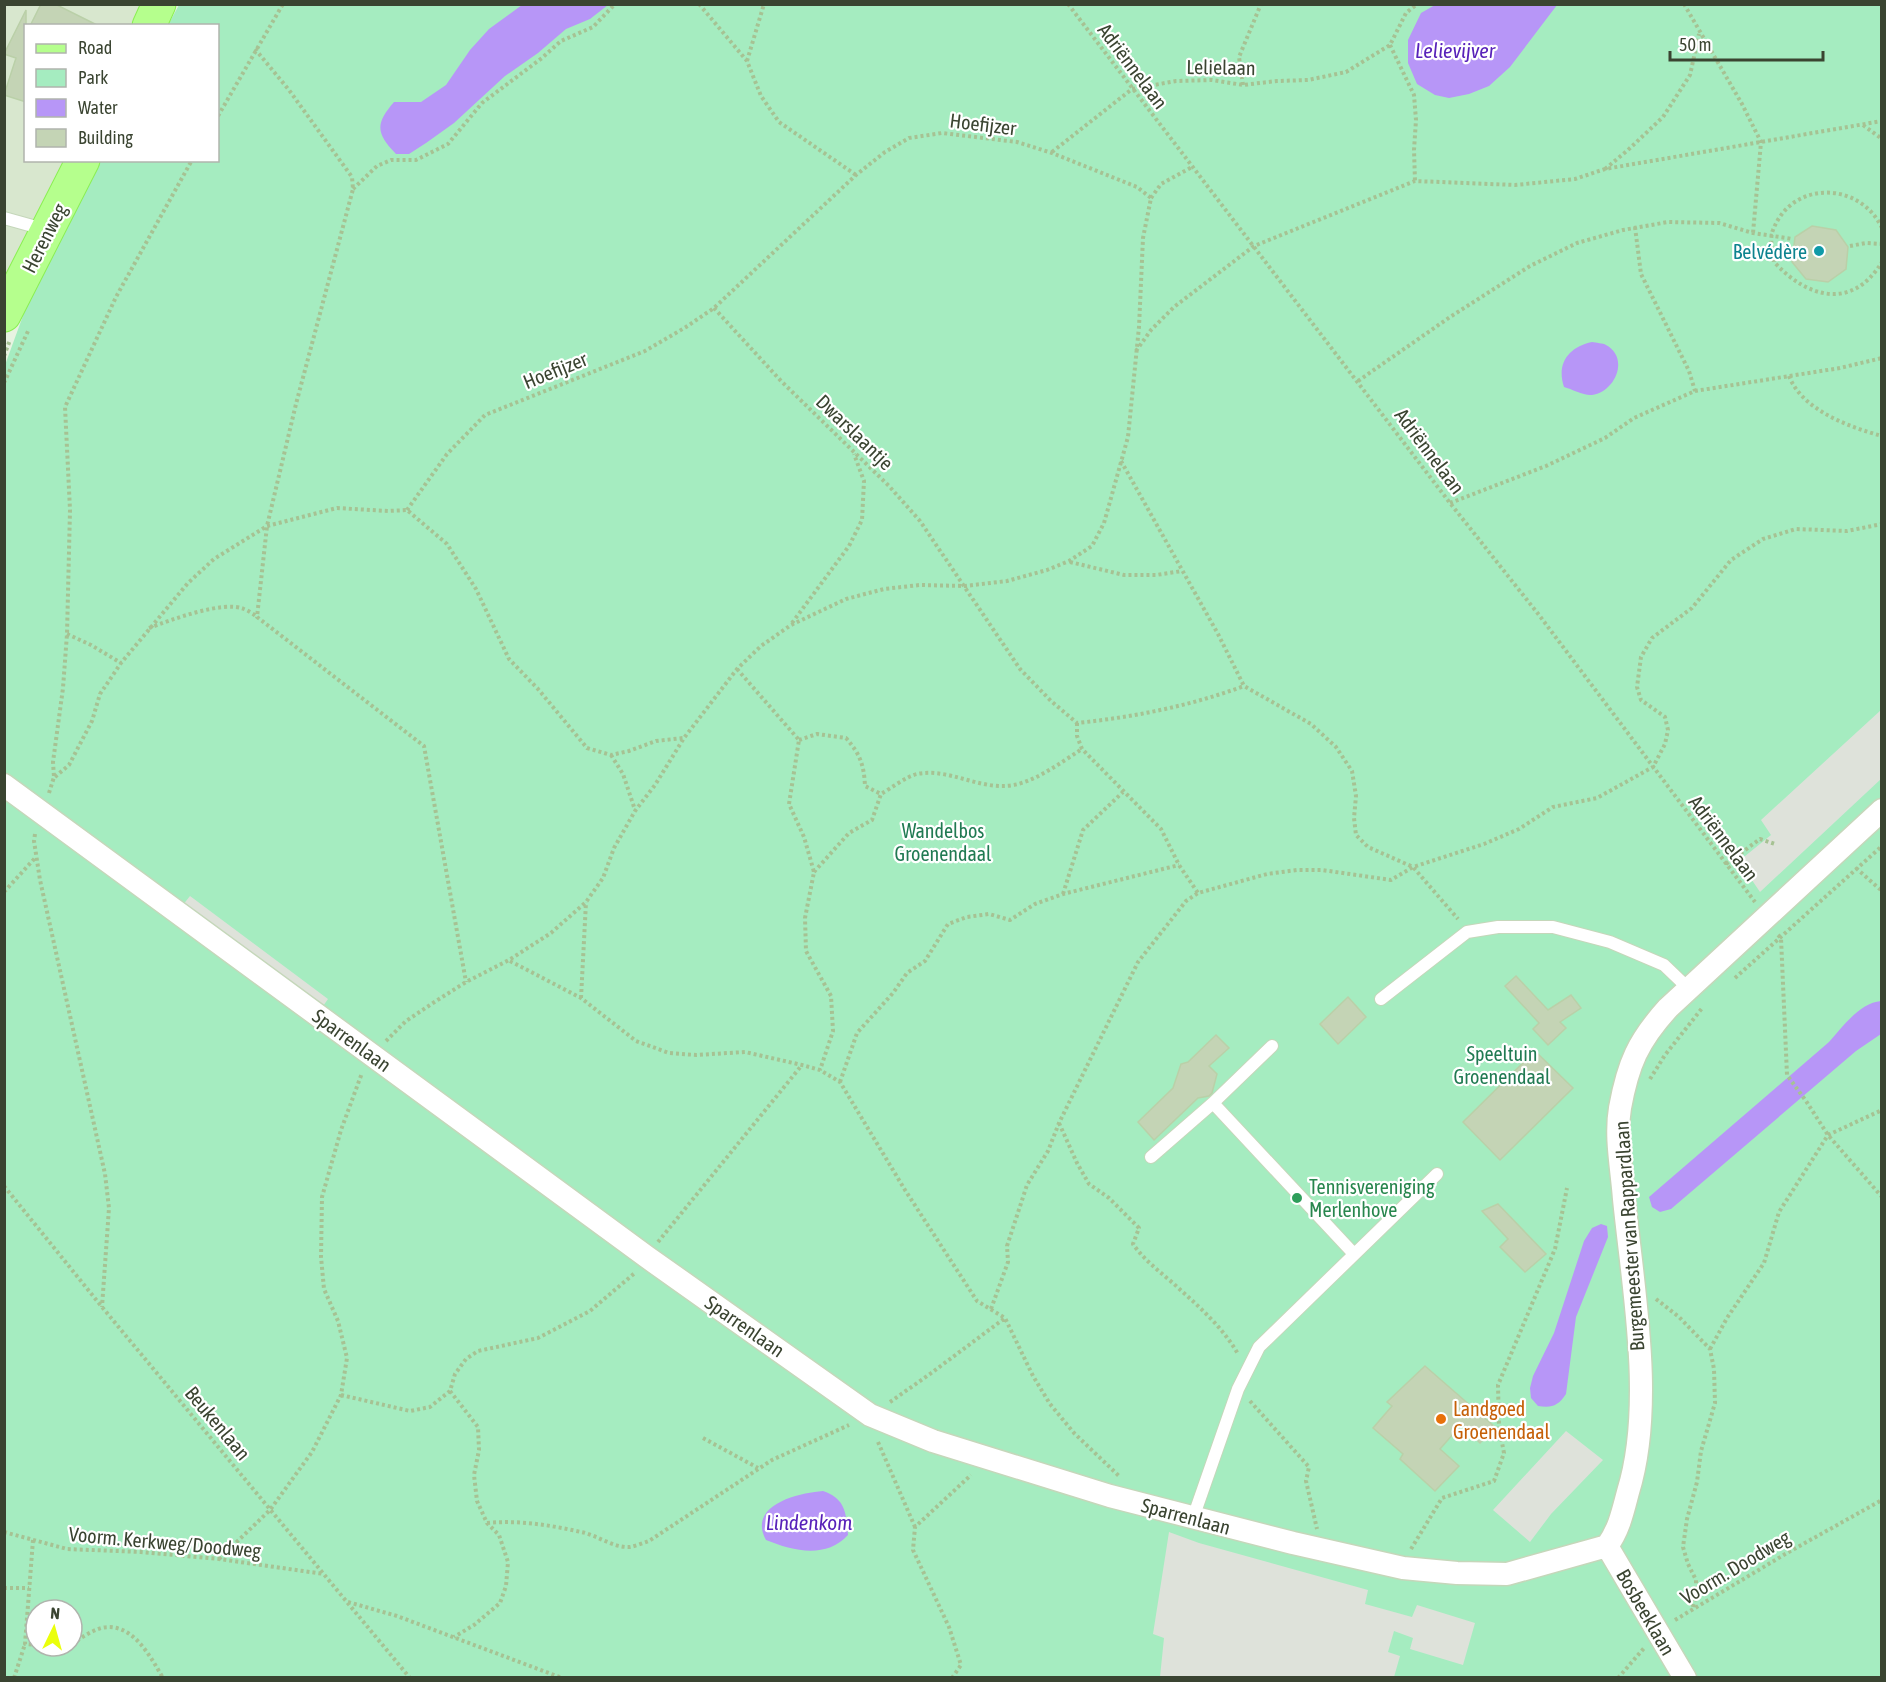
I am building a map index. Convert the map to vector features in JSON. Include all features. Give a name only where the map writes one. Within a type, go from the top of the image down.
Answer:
[{"type":"main road","points":[[150,24],[159,4]]},
{"type":"main road","name":"Herenweg","points":[[4,315],[82,162]]},
{"type":"street","name":"Sparrenlaan","points":[[4,784],[647,1257],[870,1415],[933,1441],[1076,1486],[1193,1518],[1403,1568],[1457,1573],[1506,1574],[1607,1546]]},
{"type":"street","name":"Burgemeester van Rappardlaan","points":[[1607,1546],[1615,1536],[1633,1477],[1640,1430],[1637,1323],[1620,1140],[1619,1111],[1627,1075],[1641,1041],[1668,1008],[1698,996],[1766,917],[1881,810]]},
{"type":"street","name":"Bosbeeklaan","points":[[1607,1546],[1684,1677]]},
{"type":"lane","points":[[4,218],[48,230]]},
{"type":"lane","points":[[1381,999],[1467,932],[1498,927],[1553,927],[1610,942],[1664,965],[1698,996]]},
{"type":"lane","points":[[1151,1157],[1213,1103],[1272,1046]]},
{"type":"lane","points":[[1213,1103],[1354,1254]]},
{"type":"lane","points":[[1193,1518],[1238,1389],[1259,1347],[1437,1173]]},
{"type":"path","points":[[219,114],[283,4]]},
{"type":"path","points":[[353,189],[377,166],[391,160],[416,160],[448,144],[482,103],[542,58],[561,40],[592,27],[615,4]]},
{"type":"path","points":[[699,4],[747,61],[762,96],[779,122],[856,176]]},
{"type":"path","points":[[747,61],[764,4]]},
{"type":"path","name":"Adriënnelaan","points":[[1068,4],[1450,503],[1539,615],[1766,917]]},
{"type":"path","points":[[1243,85],[1239,57],[1261,4]]},
{"type":"path","points":[[1415,182],[1414,95],[1390,45],[1406,13],[1417,4]]},
{"type":"path","points":[[1683,4],[1742,104],[1761,142],[1753,233]]},
{"type":"path","points":[[1605,169],[1663,117],[1690,75],[1699,33]]},
{"type":"path","name":"Lelielaan","points":[[1052,153],[1132,89],[1176,81],[1212,80],[1243,85],[1308,80],[1346,72],[1390,45]]},
{"type":"path","points":[[255,49],[289,90],[352,177],[353,189],[296,404],[267,526],[256,616]]},
{"type":"path","points":[[1136,352],[1151,330],[1174,306],[1254,246],[1415,182],[1515,185],[1575,179],[1605,169],[1881,121]]},
{"type":"path","points":[[1863,124],[1881,139]]},
{"type":"path","name":"Hoefijzer","points":[[407,510],[447,454],[485,415],[645,351],[714,308],[856,176],[885,152],[909,138],[942,133],[1017,142],[1052,153],[1137,187],[1151,198]]},
{"type":"path","points":[[191,162],[116,297],[65,407],[70,510],[67,634],[63,688],[53,762],[54,777],[69,765],[92,721],[100,694],[121,663],[188,583],[214,559],[267,526],[337,508],[407,510],[447,544],[476,589],[509,659],[538,689],[587,748],[611,755],[656,741],[684,738]]},
{"type":"path","points":[[219,1559],[270,1510],[312,1452],[341,1395],[347,1358],[338,1321],[324,1289],[321,1257],[322,1197],[341,1130],[367,1062],[406,1021],[466,982],[509,960],[551,933],[586,902],[603,878],[614,848],[635,811],[655,785],[684,738],[737,669],[761,646],[791,625],[846,599],[884,589],[920,585],[965,586],[1007,581],[1070,561],[1092,546],[1104,523],[1128,436],[1143,238],[1151,198],[1161,184],[1192,167]]},
{"type":"path","points":[[1881,215],[1874,213],[1854,198],[1833,192],[1816,194],[1796,202],[1785,211],[1773,228],[1772,236],[1774,262],[1797,283],[1821,293],[1843,294],[1853,291],[1873,277],[1881,262]]},
{"type":"path","points":[[1874,213],[1881,228]]},
{"type":"path","points":[[1358,381],[1450,317],[1530,266],[1577,243],[1668,222],[1719,223],[1753,233],[1793,239]]},
{"type":"path","points":[[1635,228],[1641,274],[1689,371],[1695,391]]},
{"type":"path","points":[[1850,246],[1866,243],[1881,244]]},
{"type":"path","name":"Dwarslaantje","points":[[714,308],[781,381],[889,486],[920,520],[1020,669],[1051,701],[1077,723]]},
{"type":"path","points":[[1450,503],[1546,466],[1605,438],[1634,418],[1695,391],[1881,358]]},
{"type":"path","points":[[1789,376],[1793,385],[1809,403],[1851,428],[1881,436]]},
{"type":"path","points":[[791,625],[849,546],[862,520],[864,481],[853,453]]},
{"type":"path","points":[[1120,461],[1218,634],[1244,686],[1311,724],[1336,747],[1352,771],[1356,796],[1354,818],[1356,836],[1368,846],[1413,867],[1467,932]]},
{"type":"path","points":[[991,1309],[1008,1262],[1007,1246],[1027,1185],[1048,1151],[1059,1123],[1138,963],[1186,901],[1198,893],[1266,874],[1322,870],[1390,880],[1413,867],[1510,833],[1553,807],[1597,798],[1653,767],[1665,744],[1668,730],[1665,717],[1641,700],[1637,687],[1641,657],[1652,638],[1692,608],[1731,560],[1763,539],[1796,529],[1847,531],[1881,524]]},
{"type":"path","points":[[1070,561],[1124,575],[1156,575],[1182,571]]},
{"type":"path","points":[[149,629],[178,617],[220,608],[243,608],[424,746],[466,982]]},
{"type":"path","points":[[67,634],[92,645],[121,663]]},
{"type":"path","points":[[737,669],[800,740]]},
{"type":"path","points":[[1198,893],[1179,865],[1161,829],[1082,749],[1077,736],[1077,723],[1116,719],[1167,709],[1207,699],[1244,686]]},
{"type":"path","points":[[800,740],[817,734],[846,738],[857,751],[864,772],[865,786],[881,794]]},
{"type":"path","points":[[800,740],[789,804],[804,837],[813,872],[805,918],[806,951],[831,996],[832,1008],[833,1031],[820,1071]]},
{"type":"path","points":[[813,872],[849,832],[872,820],[881,794],[916,774],[943,775],[1004,787],[1032,779],[1082,749]]},
{"type":"path","points":[[611,755],[623,774],[635,811]]},
{"type":"path","points":[[1063,894],[1083,830],[1123,792]]},
{"type":"path","points":[[1726,864],[1760,839],[1774,844]]},
{"type":"path","points":[[1731,981],[1781,939],[1881,846]]},
{"type":"path","points":[[1838,850],[1881,891]]},
{"type":"path","points":[[4,892],[36,857],[105,1174],[109,1208],[102,1307]]},
{"type":"path","points":[[840,1082],[857,1033],[893,993],[908,972],[925,961],[948,924],[967,917],[989,914],[1010,920],[1035,904],[1063,894],[1179,865]]},
{"type":"path","points":[[581,998],[586,902]]},
{"type":"path","points":[[1781,939],[1787,1075],[1828,1135],[1881,1197]]},
{"type":"path","points":[[509,960],[581,998],[636,1041],[669,1053],[696,1056],[745,1052],[802,1065],[820,1071],[840,1082],[905,1190],[977,1301],[1005,1318],[1033,1376],[1050,1404],[1074,1433],[1114,1469],[1140,1503]]},
{"type":"path","points":[[1649,1081],[1698,996]]},
{"type":"path","points":[[341,1395],[410,1410],[430,1407],[450,1391],[455,1374],[466,1359],[478,1351],[538,1338],[590,1311],[643,1265],[692,1199],[802,1065]]},
{"type":"path","points":[[1710,1349],[1727,1318],[1764,1263],[1779,1212],[1828,1135],[1881,1110]]},
{"type":"path","points":[[1059,1123],[1089,1184],[1109,1198],[1139,1228],[1133,1244],[1143,1257],[1228,1336],[1238,1354],[1238,1389],[1309,1467],[1306,1481],[1322,1550]]},
{"type":"path","name":"Beukenlaan","points":[[4,1186],[410,1677]]},
{"type":"path","points":[[1403,1568],[1413,1543],[1442,1498],[1494,1481],[1504,1453],[1498,1427],[1498,1385],[1555,1249],[1567,1188]]},
{"type":"path","points":[[1655,1308],[1653,1297],[1679,1317],[1710,1349],[1714,1369],[1715,1403],[1701,1451],[1683,1547],[1696,1580],[1696,1595],[1692,1610]]},
{"type":"path","points":[[487,1522],[511,1521],[584,1532],[605,1542],[630,1547],[648,1541],[772,1460],[870,1415],[1005,1318]]},
{"type":"path","points":[[450,1391],[478,1427],[479,1450],[474,1475],[477,1501],[487,1522],[499,1534],[508,1562],[506,1586],[500,1603],[474,1625],[454,1637]]},
{"type":"path","points":[[870,1415],[890,1473],[915,1527],[914,1550],[949,1628],[961,1665],[952,1677]]},
{"type":"path","points":[[703,1438],[758,1468]]},
{"type":"path","points":[[915,1527],[974,1473]]},
{"type":"path","name":"Voorm. Doodweg","points":[[1618,1677],[1641,1650],[1660,1636],[1670,1623],[1881,1500]]},
{"type":"path","name":"Voorm. Kerkweg/Doodweg","points":[[4,1532],[67,1549],[141,1552],[219,1559],[324,1574]]},
{"type":"path","points":[[28,1598],[33,1540]]},
{"type":"path","points":[[4,1588],[29,1588]]},
{"type":"path","points":[[347,1602],[397,1616],[562,1677]]},
{"type":"path","points":[[84,1638],[103,1628],[116,1628],[128,1632],[148,1652],[163,1677]]},
{"type":"path","points":[[14,1677],[24,1647]]},
{"type":"shaded area","points":[[5,5],[143,5],[134,24],[24,24],[24,162],[70,162],[5,297]]},
{"type":"shaded area","points":[[1881,710],[1881,779],[1760,892],[1739,861],[1771,835],[1761,820]]},
{"type":"shaded area","points":[[190,896],[328,999],[321,1009],[182,906]]},
{"type":"shaded area","points":[[1566,1431],[1603,1460],[1551,1514],[1530,1542],[1493,1510]]},
{"type":"shaded area","points":[[1169,1532],[1199,1543],[1368,1590],[1365,1604],[1412,1617],[1417,1605],[1475,1623],[1463,1665],[1410,1649],[1413,1638],[1394,1631],[1388,1652],[1400,1656],[1394,1677],[1160,1677],[1164,1638],[1153,1634]]},
{"type":"green space","name":"Wandelbos Groenendaal","points":[[179,5],[1881,5],[1881,1677],[5,1678],[5,365],[24,313],[100,162],[219,162],[219,24],[169,24]]},
{"type":"water","points":[[522,5],[608,5],[590,19],[566,29],[538,53],[505,76],[454,123],[426,143],[409,154],[396,154],[385,140],[380,128],[383,116],[394,102],[421,102],[446,85],[470,50],[489,29]]},
{"type":"water","name":"Lelievijver","points":[[1435,5],[1557,5],[1510,67],[1489,86],[1469,94],[1449,98],[1435,95],[1417,84],[1408,63],[1408,40],[1421,13]]},
{"type":"water","points":[[1592,342],[1605,344],[1613,351],[1618,366],[1617,374],[1607,388],[1600,393],[1589,395],[1564,387],[1562,371],[1566,357],[1571,352]]},
{"type":"water","points":[[1881,1001],[1881,1034],[1856,1051],[1671,1209],[1660,1212],[1652,1207],[1649,1197],[1829,1042],[1859,1011]]},
{"type":"water","points":[[1601,1224],[1607,1226],[1608,1237],[1576,1317],[1566,1394],[1554,1405],[1538,1406],[1531,1398],[1530,1388],[1533,1376],[1554,1333],[1584,1241],[1592,1228]]},
{"type":"water","name":"Lindenkom","points":[[823,1491],[836,1498],[845,1514],[848,1535],[839,1543],[820,1550],[809,1551],[766,1540],[762,1528],[763,1518],[769,1510],[789,1498]]},
{"type":"building","points":[[41,4],[55,4],[95,24],[31,24]]},
{"type":"building","points":[[26,10],[24,101],[4,95],[16,58],[4,54]]},
{"type":"building","points":[[1812,226],[1836,230],[1848,247],[1846,269],[1828,282],[1806,279],[1792,262],[1795,237]]},
{"type":"building","points":[[1516,976],[1548,1010],[1571,995],[1581,1008],[1560,1022],[1566,1028],[1548,1045],[1533,1029],[1539,1023],[1505,986]]},
{"type":"building","points":[[1348,997],[1366,1017],[1338,1044],[1320,1024]]},
{"type":"building","points":[[1216,1035],[1229,1048],[1209,1066],[1217,1074],[1212,1093],[1209,1096],[1198,1098],[1154,1140],[1138,1122],[1173,1088],[1181,1064],[1188,1062]]},
{"type":"building","points":[[1535,1051],[1573,1088],[1500,1160],[1463,1122]]},
{"type":"building","points":[[1498,1204],[1546,1254],[1525,1272],[1500,1247],[1508,1239],[1482,1211]]},
{"type":"building","points":[[1425,1366],[1495,1427],[1480,1443],[1461,1425],[1440,1449],[1459,1466],[1435,1491],[1400,1459],[1403,1454],[1373,1428],[1392,1406],[1387,1402]]},
{"type":"place","name":"Belvédère","points":[[1819,251]]},
{"type":"place","name":"Tennisvereniging Merlenhove","points":[[1297,1198]]},
{"type":"place","name":"Landgoed Groenendaal","points":[[1441,1419]]},
{"type":"park label","name":"Speeltuin Groenendaal","points":[[1502,1064]]}]
